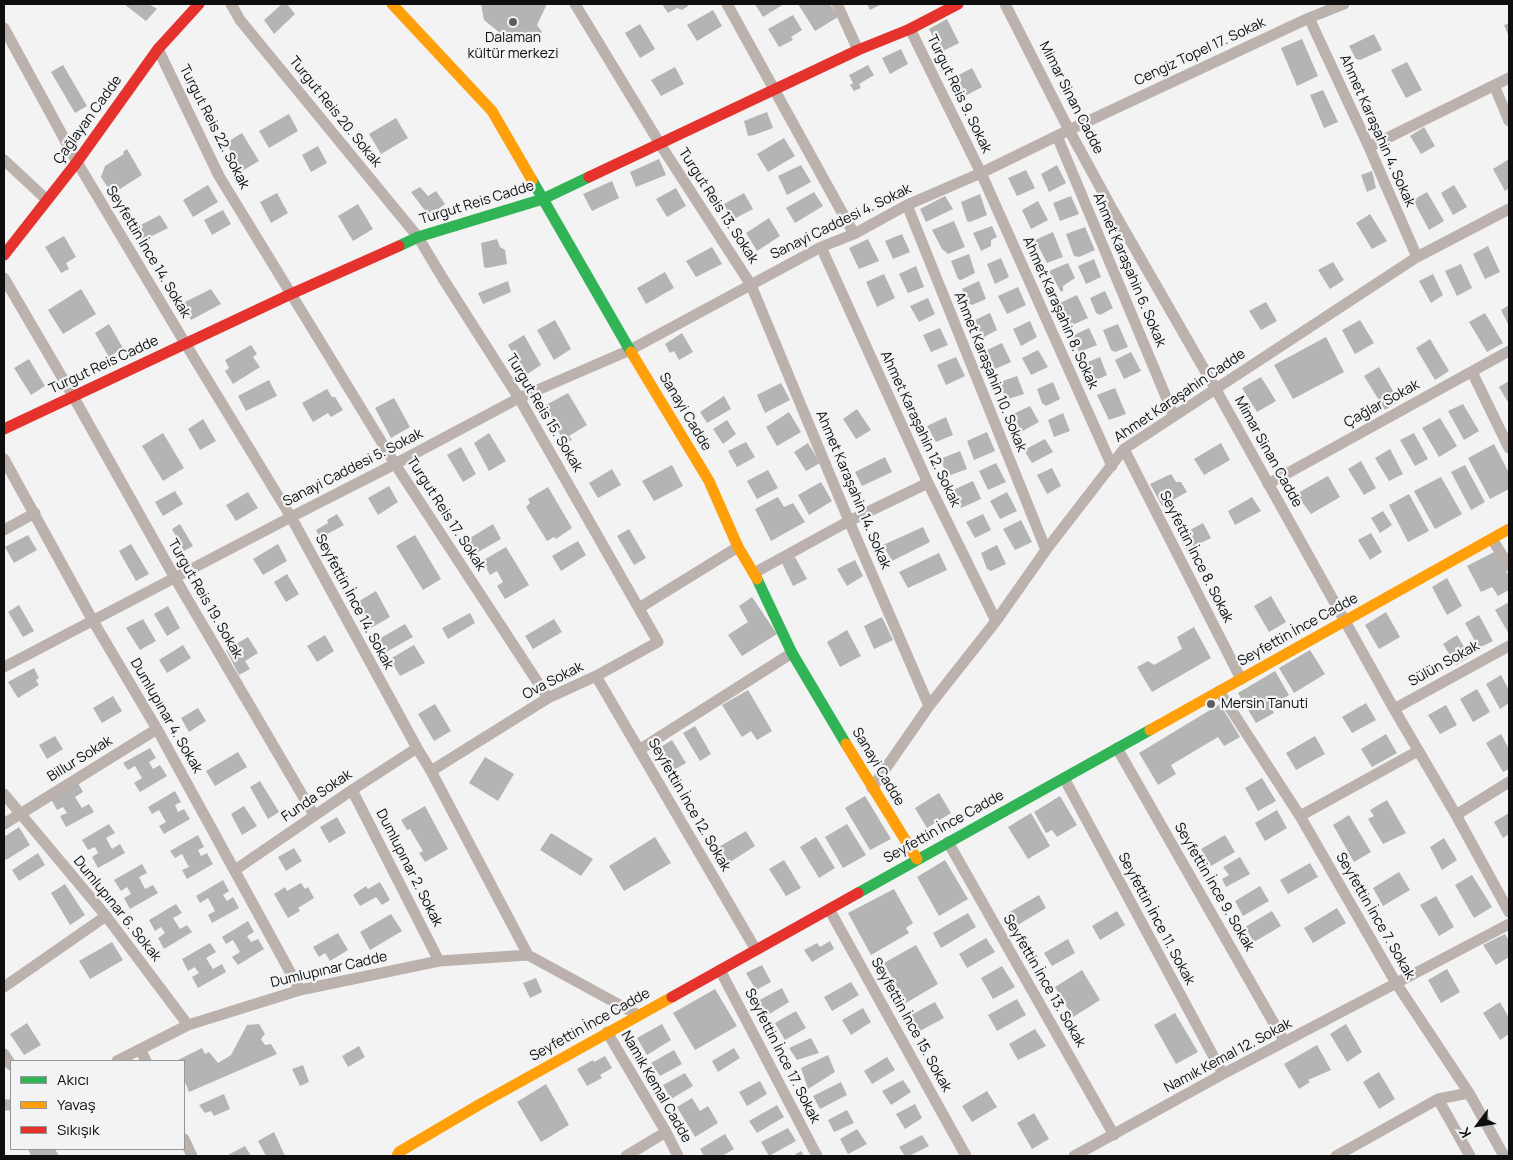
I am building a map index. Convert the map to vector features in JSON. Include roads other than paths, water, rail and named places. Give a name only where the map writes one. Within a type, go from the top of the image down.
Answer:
[{"type":"street","name":"Çağlayan Cadde","points":[[4,255],[77,162],[158,49],[199,4]]},
{"type":"street","name":"Turgut Reis 20. Sokak","points":[[231,4],[240,20],[418,237]]},
{"type":"street","name":"Sanayi Cadde","points":[[392,4],[492,111],[630,350],[709,481],[738,547],[754,572],[792,653],[872,788],[917,859]]},
{"type":"street","name":"Turgut Reis 13. Sokak","points":[[575,4],[660,144],[751,285]]},
{"type":"street","points":[[728,4],[854,234]]},
{"type":"street","points":[[838,4],[858,50]]},
{"type":"street","name":"Turgut Reis Cadde","points":[[4,429],[185,343],[418,237],[543,199],[958,4]]},
{"type":"street","name":"Mimar Sinan Cadde","points":[[1005,4],[1069,130],[1111,207],[1215,388],[1344,621],[1456,815],[1509,912]]},
{"type":"street","name":"Cengiz Topel 17. Sokak","points":[[1069,130],[1309,18],[1344,4]]},
{"type":"street","name":"Ahmet Karaşahin 4. Sokak","points":[[1309,18],[1369,147],[1417,257]]},
{"type":"street","name":"Seyfettin İnce 14. Sokak","points":[[4,28],[77,162],[291,517],[528,955]]},
{"type":"street","name":"Turgut Reis 9. Sokak","points":[[910,28],[981,173]]},
{"type":"street","name":"Turgut Reis 22. Sokak","points":[[158,49],[219,176],[291,294]]},
{"type":"street","points":[[1369,147],[1509,78]]},
{"type":"street","points":[[1494,86],[1509,121]]},
{"type":"street","name":"Sanayi Caddesi 4. Sokak","points":[[630,350],[821,247],[854,234],[907,206],[981,173],[1069,130]]},
{"type":"street","name":"Ahmet Karaşahin 6. Sokak","points":[[1056,136],[1174,416]]},
{"type":"street","points":[[4,160],[47,200]]},
{"type":"street","name":"Ahmet Karaşahin 8. Sokak","points":[[981,173],[1112,466]]},
{"type":"street","name":"Ahmet Karaşahin 10. Sokak","points":[[907,206],[1046,550]]},
{"type":"street","name":"Ahmet Karaşahin Cadde","points":[[872,788],[929,706],[996,621],[1046,550],[1124,450],[1215,388],[1417,257],[1509,208]]},
{"type":"street","name":"Turgut Reis 15. Sokak","points":[[418,237],[519,398],[639,608]]},
{"type":"street","name":"Ahmet Karaşahin 12. Sokak","points":[[821,247],[928,483],[996,621]]},
{"type":"street","name":"Turgut Reis 19. Sokak","points":[[4,278],[73,396],[175,578],[314,815]]},
{"type":"street","name":"Ahmet Karaşahin 14. Sokak","points":[[751,285],[849,521],[929,706]]},
{"type":"street","name":"Turgut Reis 17. Sokak","points":[[291,294],[395,464],[548,698]]},
{"type":"street","name":"Sanayi Caddesi 5. Sokak","points":[[4,667],[519,398],[630,350]]},
{"type":"street","name":"Çağlar Sokak","points":[[1268,484],[1509,352]]},
{"type":"street","points":[[1472,372],[1509,448]]},
{"type":"street","name":"Seyfettin İnce 8. Sokak","points":[[1124,450],[1241,679]]},
{"type":"street","name":"Dumlupınar 4. Sokak","points":[[4,459],[93,621],[157,729],[300,990]]},
{"type":"street","points":[[754,572],[849,521],[928,483]]},
{"type":"street","points":[[4,530],[35,513]]},
{"type":"street","name":"Seyfettin İnce Cadde","points":[[397,1156],[399,1152],[482,1102],[1509,529]]},
{"type":"street","points":[[1492,538],[1509,566]]},
{"type":"street","points":[[639,608],[738,547]]},
{"type":"street","name":"Ova Sokak","points":[[430,771],[548,698],[596,676],[658,642],[639,608]]},
{"type":"street","name":"Sülün Sokak","points":[[1394,709],[1509,646]]},
{"type":"street","points":[[639,750],[792,653]]},
{"type":"street","name":"Seyfettin İnce 12. Sokak","points":[[596,676],[756,950]]},
{"type":"street","name":"Seyfettin İnce 7. Sokak","points":[[1220,691],[1300,816],[1396,983],[1468,1093],[1504,1156]]},
{"type":"street","name":"Billur Sokak","points":[[4,824],[157,729]]},
{"type":"street","name":"Funda Sokak","points":[[235,870],[416,748]]},
{"type":"street","name":"Seyfettin İnce 9. Sokak","points":[[1117,748],[1284,1041]]},
{"type":"street","points":[[1300,816],[1418,751]]},
{"type":"street","name":"Seyfettin İnce 11. Sokak","points":[[1064,778],[1223,1074]]},
{"type":"street","points":[[1456,815],[1509,782]]},
{"type":"street","name":"Dumlupınar 2. Sokak","points":[[352,790],[439,961]]},
{"type":"street","name":"Dumlupınar 6. Sokak","points":[[4,794],[106,916],[188,1025]]},
{"type":"street","name":"Seyfettin İnce 13. Sokak","points":[[948,842],[1114,1135]]},
{"type":"street","name":"Seyfettin İnce 15. Sokak","points":[[829,909],[966,1156]]},
{"type":"street","points":[[4,987],[106,916]]},
{"type":"street","name":"Namık Kemal 12. Sokak","points":[[1074,1156],[1284,1041],[1509,924]]},
{"type":"street","points":[[528,955],[638,1015]]},
{"type":"street","name":"Dumlupınar Cadde","points":[[119,1060],[188,1025],[300,990],[439,961],[528,955]]},
{"type":"street","name":"Seyfettin İnce 17. Sokak","points":[[720,970],[817,1156]]},
{"type":"street","name":"Namık Kemal Cadde","points":[[607,1032],[666,1132],[678,1156]]},
{"type":"street","points":[[140,1049],[146,1060]]},
{"type":"street","points":[[1336,1156],[1438,1100],[1468,1093]]},
{"type":"street","points":[[1438,1100],[1470,1156]]},
{"type":"street","points":[[626,1156],[666,1132]]},
{"type":"street","points":[[185,1141],[192,1156]]},
{"type":"place","name":"Dalaman kültür merkezi","points":[[513,22]]},
{"type":"place","name":"Mersin Tanuti","points":[[1211,704]]}]
